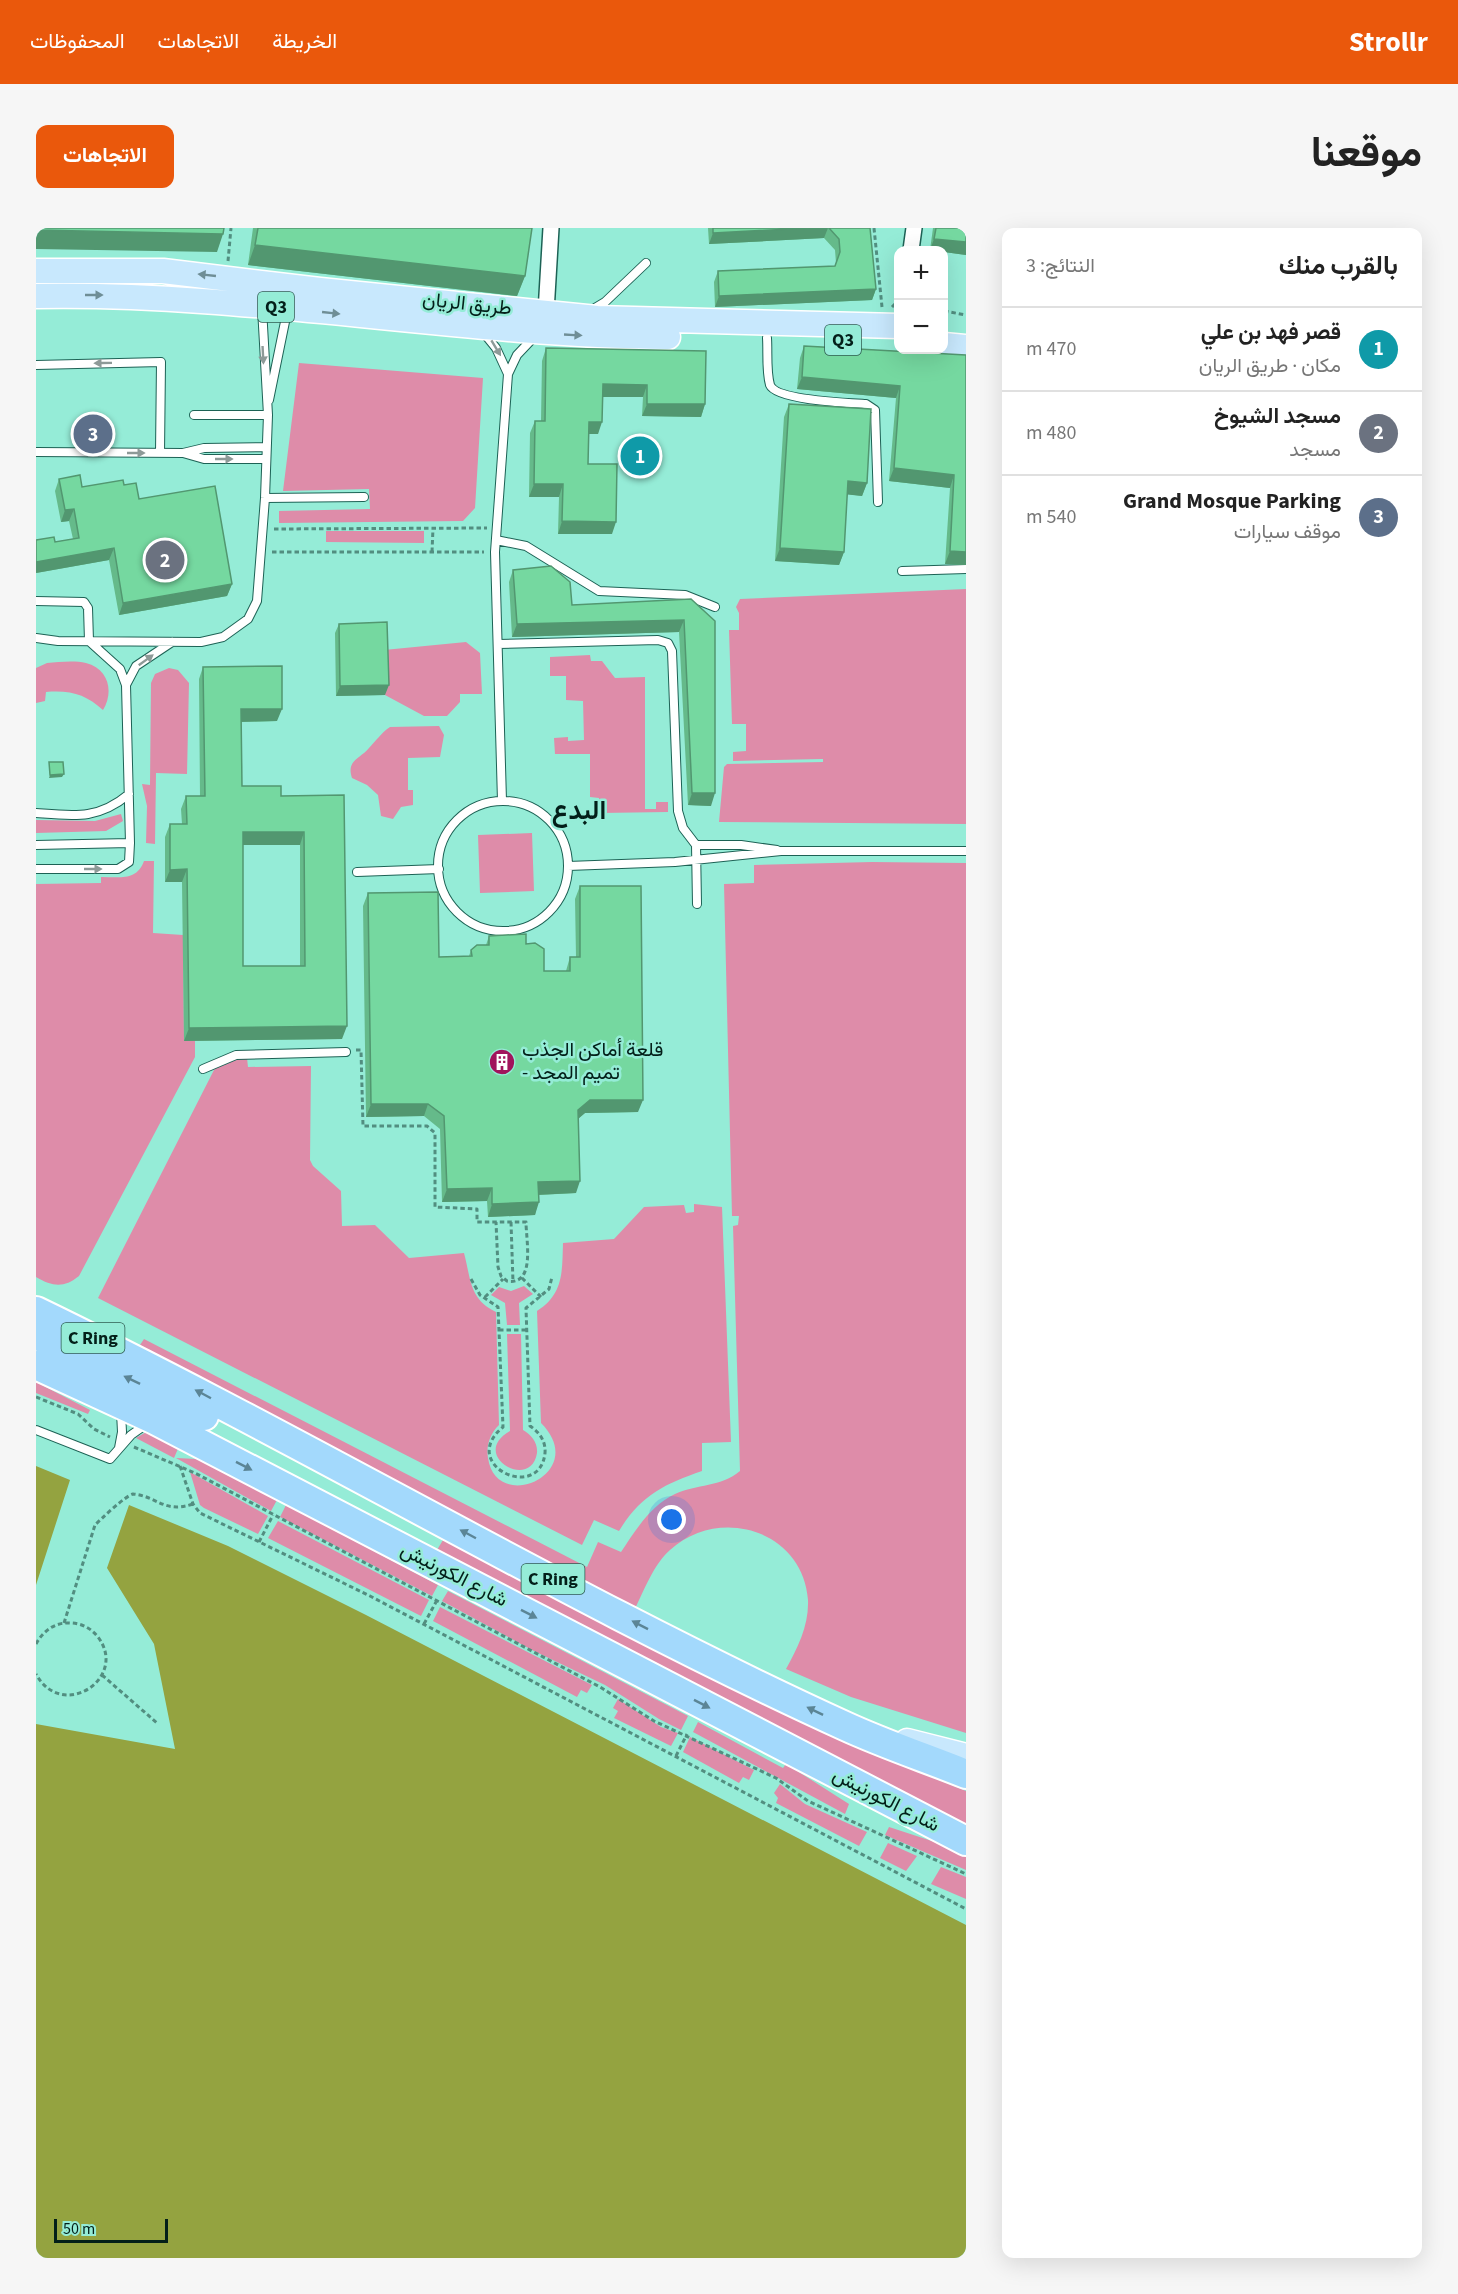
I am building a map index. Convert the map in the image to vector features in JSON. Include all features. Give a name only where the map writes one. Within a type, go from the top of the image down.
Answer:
[{"type":"highway","name":"C Ring","points":[[36,1311],[149,1365],[638,1624],[846,1726],[966,1774]]},
{"type":"highway","points":[[36,1335],[108,1368],[327,1479],[340,1483],[377,1486]]},
{"type":"highway","name":"شارع الكورنيش","points":[[36,1365],[155,1420],[966,1841]]},
{"type":"main road","name":"طريق الريان","points":[[36,271],[163,271],[227,277],[264,294]]},
{"type":"main road","name":"طريق الريان","points":[[36,296],[163,297],[264,294],[542,322],[597,336],[894,341]]},
{"type":"main road","name":"طريق الريان","points":[[289,297],[478,326],[542,322],[613,310],[890,317]]},
{"type":"main road","points":[[948,329],[966,330]]},
{"type":"main road","points":[[948,345],[966,347]]},
{"type":"main road","points":[[846,1726],[966,1756]]},
{"type":"street","points":[[542,322],[551,228]]},
{"type":"street","points":[[911,246],[914,228]]},
{"type":"lane","points":[[613,310],[646,263]]},
{"type":"lane","points":[[36,638],[201,642],[223,637],[248,619],[256,601],[265,498],[268,405],[262,347],[264,294]]},
{"type":"lane","points":[[268,405],[276,377],[289,297]]},
{"type":"lane","points":[[502,801],[495,552],[507,374],[517,355],[542,322]]},
{"type":"lane","points":[[478,326],[496,348],[507,374]]},
{"type":"lane","points":[[767,338],[770,384],[776,391],[795,397],[866,404],[875,410],[878,502]]},
{"type":"lane","points":[[36,365],[161,362],[160,453]]},
{"type":"lane","points":[[194,414],[268,415]]},
{"type":"lane","points":[[36,452],[183,453],[204,448],[266,447]]},
{"type":"lane","points":[[183,453],[204,459],[266,459]]},
{"type":"lane","points":[[265,498],[364,497]]},
{"type":"lane","points":[[496,540],[526,546],[598,591],[685,595],[715,607]]},
{"type":"lane","points":[[902,571],[966,569]]},
{"type":"lane","points":[[36,601],[84,602],[88,609],[89,641],[120,669],[126,685],[130,843],[129,862],[118,869],[36,869]]},
{"type":"lane","points":[[498,644],[658,640],[668,643],[672,651],[678,811],[683,828],[696,846],[697,904]]},
{"type":"lane","points":[[126,685],[136,666],[173,642]]},
{"type":"lane","points":[[36,813],[96,814],[114,806],[129,794]]},
{"type":"lane","points":[[502,801],[523,804],[541,814],[560,837],[568,866],[560,896],[541,919],[523,928],[502,931],[480,927],[461,916],[446,899],[439,878],[439,855],[446,834],[461,817],[480,806],[502,801]]},
{"type":"lane","points":[[36,845],[130,843]]},
{"type":"lane","points":[[696,846],[741,845],[781,851]]},
{"type":"lane","points":[[568,866],[781,851],[966,850]]},
{"type":"lane","points":[[357,872],[439,869]]},
{"type":"lane","points":[[203,1069],[236,1055],[346,1052]]},
{"type":"lane","points":[[118,1402],[122,1425],[119,1449]]},
{"type":"lane","points":[[36,1430],[107,1459],[113,1458],[136,1431],[155,1420]]},
{"type":"path","points":[[227,277],[231,228]]},
{"type":"path","points":[[874,228],[890,317]]},
{"type":"path","points":[[948,312],[966,315]]},
{"type":"path","points":[[432,552],[433,528]]},
{"type":"path","points":[[263,529],[497,528]]},
{"type":"path","points":[[261,552],[495,552]]},
{"type":"path","points":[[346,1052],[361,1050],[363,1126],[427,1126],[435,1133],[435,1207],[477,1209],[477,1222],[526,1222],[527,1267],[522,1278],[513,1282],[503,1279]]},
{"type":"path","points":[[496,1222],[498,1267],[503,1279]]},
{"type":"path","points":[[511,1222],[513,1282]]},
{"type":"path","points":[[471,1279],[480,1295],[498,1307],[503,1427],[492,1438],[490,1454],[492,1462],[503,1474],[518,1478],[526,1476],[539,1467],[545,1452],[542,1437],[530,1426],[526,1308],[549,1289],[552,1277]]},
{"type":"path","points":[[522,1278],[541,1297]]},
{"type":"path","points":[[485,1298],[503,1279]]},
{"type":"path","points":[[498,1330],[527,1330]]},
{"type":"path","points":[[36,1397],[78,1414],[94,1429],[115,1438]]},
{"type":"path","points":[[132,1446],[180,1466],[616,1695],[654,1721],[687,1734],[782,1781],[808,1801],[966,1874]]},
{"type":"path","points":[[180,1466],[193,1504],[200,1513],[424,1624],[966,1909]]},
{"type":"path","points":[[64,1623],[95,1526],[100,1519],[116,1508],[124,1497],[133,1494],[164,1507],[179,1508],[193,1504]]},
{"type":"path","points":[[259,1542],[273,1515]]},
{"type":"path","points":[[424,1624],[436,1602]]},
{"type":"path","points":[[36,1643],[48,1629],[64,1623],[82,1625],[96,1635],[105,1650],[105,1667],[102,1675],[90,1689],[74,1695],[65,1695],[49,1689],[36,1674]]},
{"type":"path","points":[[102,1675],[158,1723]]},
{"type":"path","points":[[676,1756],[687,1734]]},
{"type":"shaded area","points":[[299,363],[483,378],[475,508],[463,521],[279,523],[279,511],[370,509],[369,489],[283,491]]},
{"type":"shaded area","points":[[326,531],[424,531],[424,543],[326,542]]},
{"type":"shaded area","points":[[966,589],[966,824],[719,822],[724,767],[727,764],[823,762],[823,759],[733,761],[733,752],[746,751],[746,724],[732,724],[729,630],[739,630],[739,613],[736,607],[740,599]]},
{"type":"shaded area","points":[[466,642],[480,653],[482,694],[460,694],[460,702],[447,716],[424,716],[385,695],[384,650]]},
{"type":"shaded area","points":[[590,655],[591,661],[602,661],[615,678],[645,677],[645,809],[656,809],[656,802],[668,802],[668,812],[600,813],[599,798],[590,797],[590,754],[555,754],[554,738],[568,737],[568,741],[584,740],[583,701],[566,700],[566,676],[550,676],[550,657]]},
{"type":"shaded area","points":[[81,662],[100,670],[109,689],[103,710],[84,697],[63,692],[46,692],[45,701],[36,703],[36,668],[47,663]]},
{"type":"shaded area","points":[[169,668],[178,670],[189,683],[187,774],[156,773],[155,844],[146,843],[147,806],[142,784],[150,785],[151,683],[155,674]]},
{"type":"shaded area","points":[[439,726],[444,735],[440,757],[408,758],[408,790],[413,790],[413,805],[401,807],[393,819],[381,816],[378,795],[367,785],[352,778],[352,763],[390,727]]},
{"type":"shaded area","points":[[121,814],[123,821],[106,831],[36,833],[36,820],[95,821]]},
{"type":"shaded area","points":[[532,833],[534,891],[480,893],[478,835]]},
{"type":"shaded area","points":[[144,861],[154,861],[153,933],[183,935],[184,1040],[195,1041],[195,1057],[79,1276],[68,1283],[58,1285],[48,1283],[36,1277],[36,884],[101,883],[101,877],[132,875],[137,872]]},
{"type":"shaded area","points":[[872,862],[966,863],[966,1733],[851,1697],[786,1669],[807,1618],[808,1600],[803,1576],[791,1556],[775,1542],[756,1532],[734,1528],[712,1529],[690,1536],[670,1550],[659,1562],[635,1609],[140,1345],[144,1339],[587,1567],[598,1542],[621,1552],[644,1519],[666,1499],[683,1491],[725,1480],[740,1471],[733,1226],[738,1225],[739,1216],[732,1216],[724,884],[754,883],[754,865]]},
{"type":"shaded area","points":[[247,1058],[248,1067],[311,1066],[310,1160],[313,1166],[341,1191],[342,1226],[375,1225],[409,1258],[464,1253],[472,1287],[481,1301],[496,1312],[499,1425],[489,1440],[488,1458],[495,1475],[507,1484],[521,1485],[536,1481],[548,1471],[555,1458],[553,1441],[541,1423],[537,1311],[546,1304],[557,1289],[560,1281],[563,1243],[614,1239],[644,1207],[684,1205],[686,1213],[694,1212],[694,1204],[722,1207],[731,1442],[702,1443],[702,1471],[665,1486],[644,1500],[619,1531],[594,1520],[582,1545],[98,1298],[214,1070],[221,1063]]},
{"type":"shaded area","points":[[524,1286],[533,1294],[519,1303],[520,1325],[507,1325],[505,1303],[491,1295],[499,1287],[511,1291]]},
{"type":"shaded area","points":[[507,1334],[521,1334],[523,1430],[533,1439],[537,1449],[532,1464],[524,1469],[515,1470],[506,1466],[499,1459],[496,1450],[499,1440],[510,1431]]},
{"type":"shaded area","points":[[36,1382],[90,1410],[88,1414],[36,1393]]},
{"type":"shaded area","points":[[148,1431],[180,1444],[174,1458],[136,1438]]},
{"type":"shaded area","points":[[176,1458],[197,1459],[277,1500],[271,1511]]},
{"type":"shaded area","points":[[36,1466],[70,1480],[36,1585]]},
{"type":"shaded area","points":[[190,1472],[268,1516],[258,1534],[200,1505]]},
{"type":"shaded area","points":[[129,1505],[228,1546],[366,1615],[966,1925],[966,2258],[36,2258],[36,1724],[175,1749],[154,1644],[107,1568]]},
{"type":"shaded area","points":[[286,1505],[438,1585],[432,1596],[280,1517]]},
{"type":"shaded area","points":[[278,1521],[429,1600],[421,1616],[268,1538]]},
{"type":"shaded area","points":[[443,1540],[567,1605],[854,1745],[966,1791],[966,1827],[437,1550]]},
{"type":"shaded area","points":[[448,1591],[688,1716],[681,1730],[605,1685],[532,1650],[442,1601]]},
{"type":"shaded area","points":[[440,1607],[592,1685],[587,1693],[581,1690],[577,1697],[433,1621]]},
{"type":"shaded area","points":[[618,1699],[661,1727],[678,1733],[671,1746],[614,1718],[618,1711],[613,1708]]},
{"type":"shaded area","points":[[698,1722],[783,1768],[786,1764],[791,1767],[849,1804],[845,1814],[693,1732]]},
{"type":"shaded area","points":[[690,1737],[754,1770],[749,1780],[743,1777],[739,1783],[683,1752]]},
{"type":"shaded area","points":[[780,1784],[805,1804],[867,1832],[859,1846],[776,1803],[778,1798],[774,1793]]},
{"type":"shaded area","points":[[889,1827],[938,1843],[966,1857],[966,1870],[885,1835]]},
{"type":"shaded area","points":[[888,1843],[917,1856],[906,1871],[880,1858]]},
{"type":"shaded area","points":[[941,1867],[966,1877],[966,1899],[931,1884]]},
{"type":"building","points":[[36,228],[224,228],[223,234],[36,230]]},
{"type":"building","points":[[258,228],[532,228],[525,276],[255,245]]},
{"type":"building","points":[[713,228],[810,228],[713,233]]},
{"type":"building","points":[[829,228],[870,228],[876,289],[719,296],[718,271],[835,266],[840,252],[839,239]]},
{"type":"building","points":[[936,228],[966,228],[966,242],[934,239]]},
{"type":"building","points":[[804,346],[894,351],[894,354],[966,355],[966,552],[950,551],[954,475],[894,468],[900,386],[802,377]]},
{"type":"building","points":[[546,348],[706,351],[705,404],[647,404],[647,385],[603,384],[602,422],[589,422],[588,464],[617,464],[616,522],[562,521],[563,484],[534,484],[535,421],[545,421]]},
{"type":"building","points":[[789,404],[871,409],[867,483],[848,481],[844,552],[780,548]]},
{"type":"building","points":[[80,475],[82,487],[123,480],[124,485],[136,483],[139,499],[215,486],[232,584],[123,603],[114,548],[36,562],[36,540],[54,537],[55,542],[79,538],[74,509],[65,510],[59,479]]},
{"type":"building","points":[[551,566],[570,582],[572,605],[691,599],[715,621],[715,793],[692,793],[684,620],[517,624],[513,570]]},
{"type":"building","points":[[387,622],[389,685],[340,686],[339,624]]},
{"type":"building","points":[[282,666],[282,709],[241,709],[242,786],[281,786],[281,796],[344,795],[347,1026],[189,1028],[187,869],[170,870],[170,824],[187,824],[186,796],[205,796],[203,667]],"holes":[[[243,832],[304,832],[305,966],[243,966]]]},
{"type":"building","points":[[49,762],[63,762],[64,774],[50,775]]},
{"type":"building","name":"قلعة أماكن الجذب - تميم المجد","points":[[580,886],[641,886],[643,1100],[590,1100],[578,1110],[580,1181],[538,1182],[539,1202],[492,1204],[492,1188],[447,1189],[444,1116],[428,1104],[371,1104],[368,893],[438,892],[439,957],[472,956],[471,950],[477,945],[489,945],[489,936],[526,934],[526,944],[535,943],[544,949],[544,971],[570,971],[570,957],[580,957]]},
{"type":"place","name":"Grand Mosque Parking","points":[[93,434]]},
{"type":"place","name":"قصر فهد بن علي","points":[[640,456]]},
{"type":"place","name":"مسجد الشيوخ","points":[[165,560]]},
{"type":"place","name":"قلعة أماكن الجذب - تميم المجد","points":[[502,1062]]},
{"type":"district","name":"البدع","points":[[579,810]]}]
